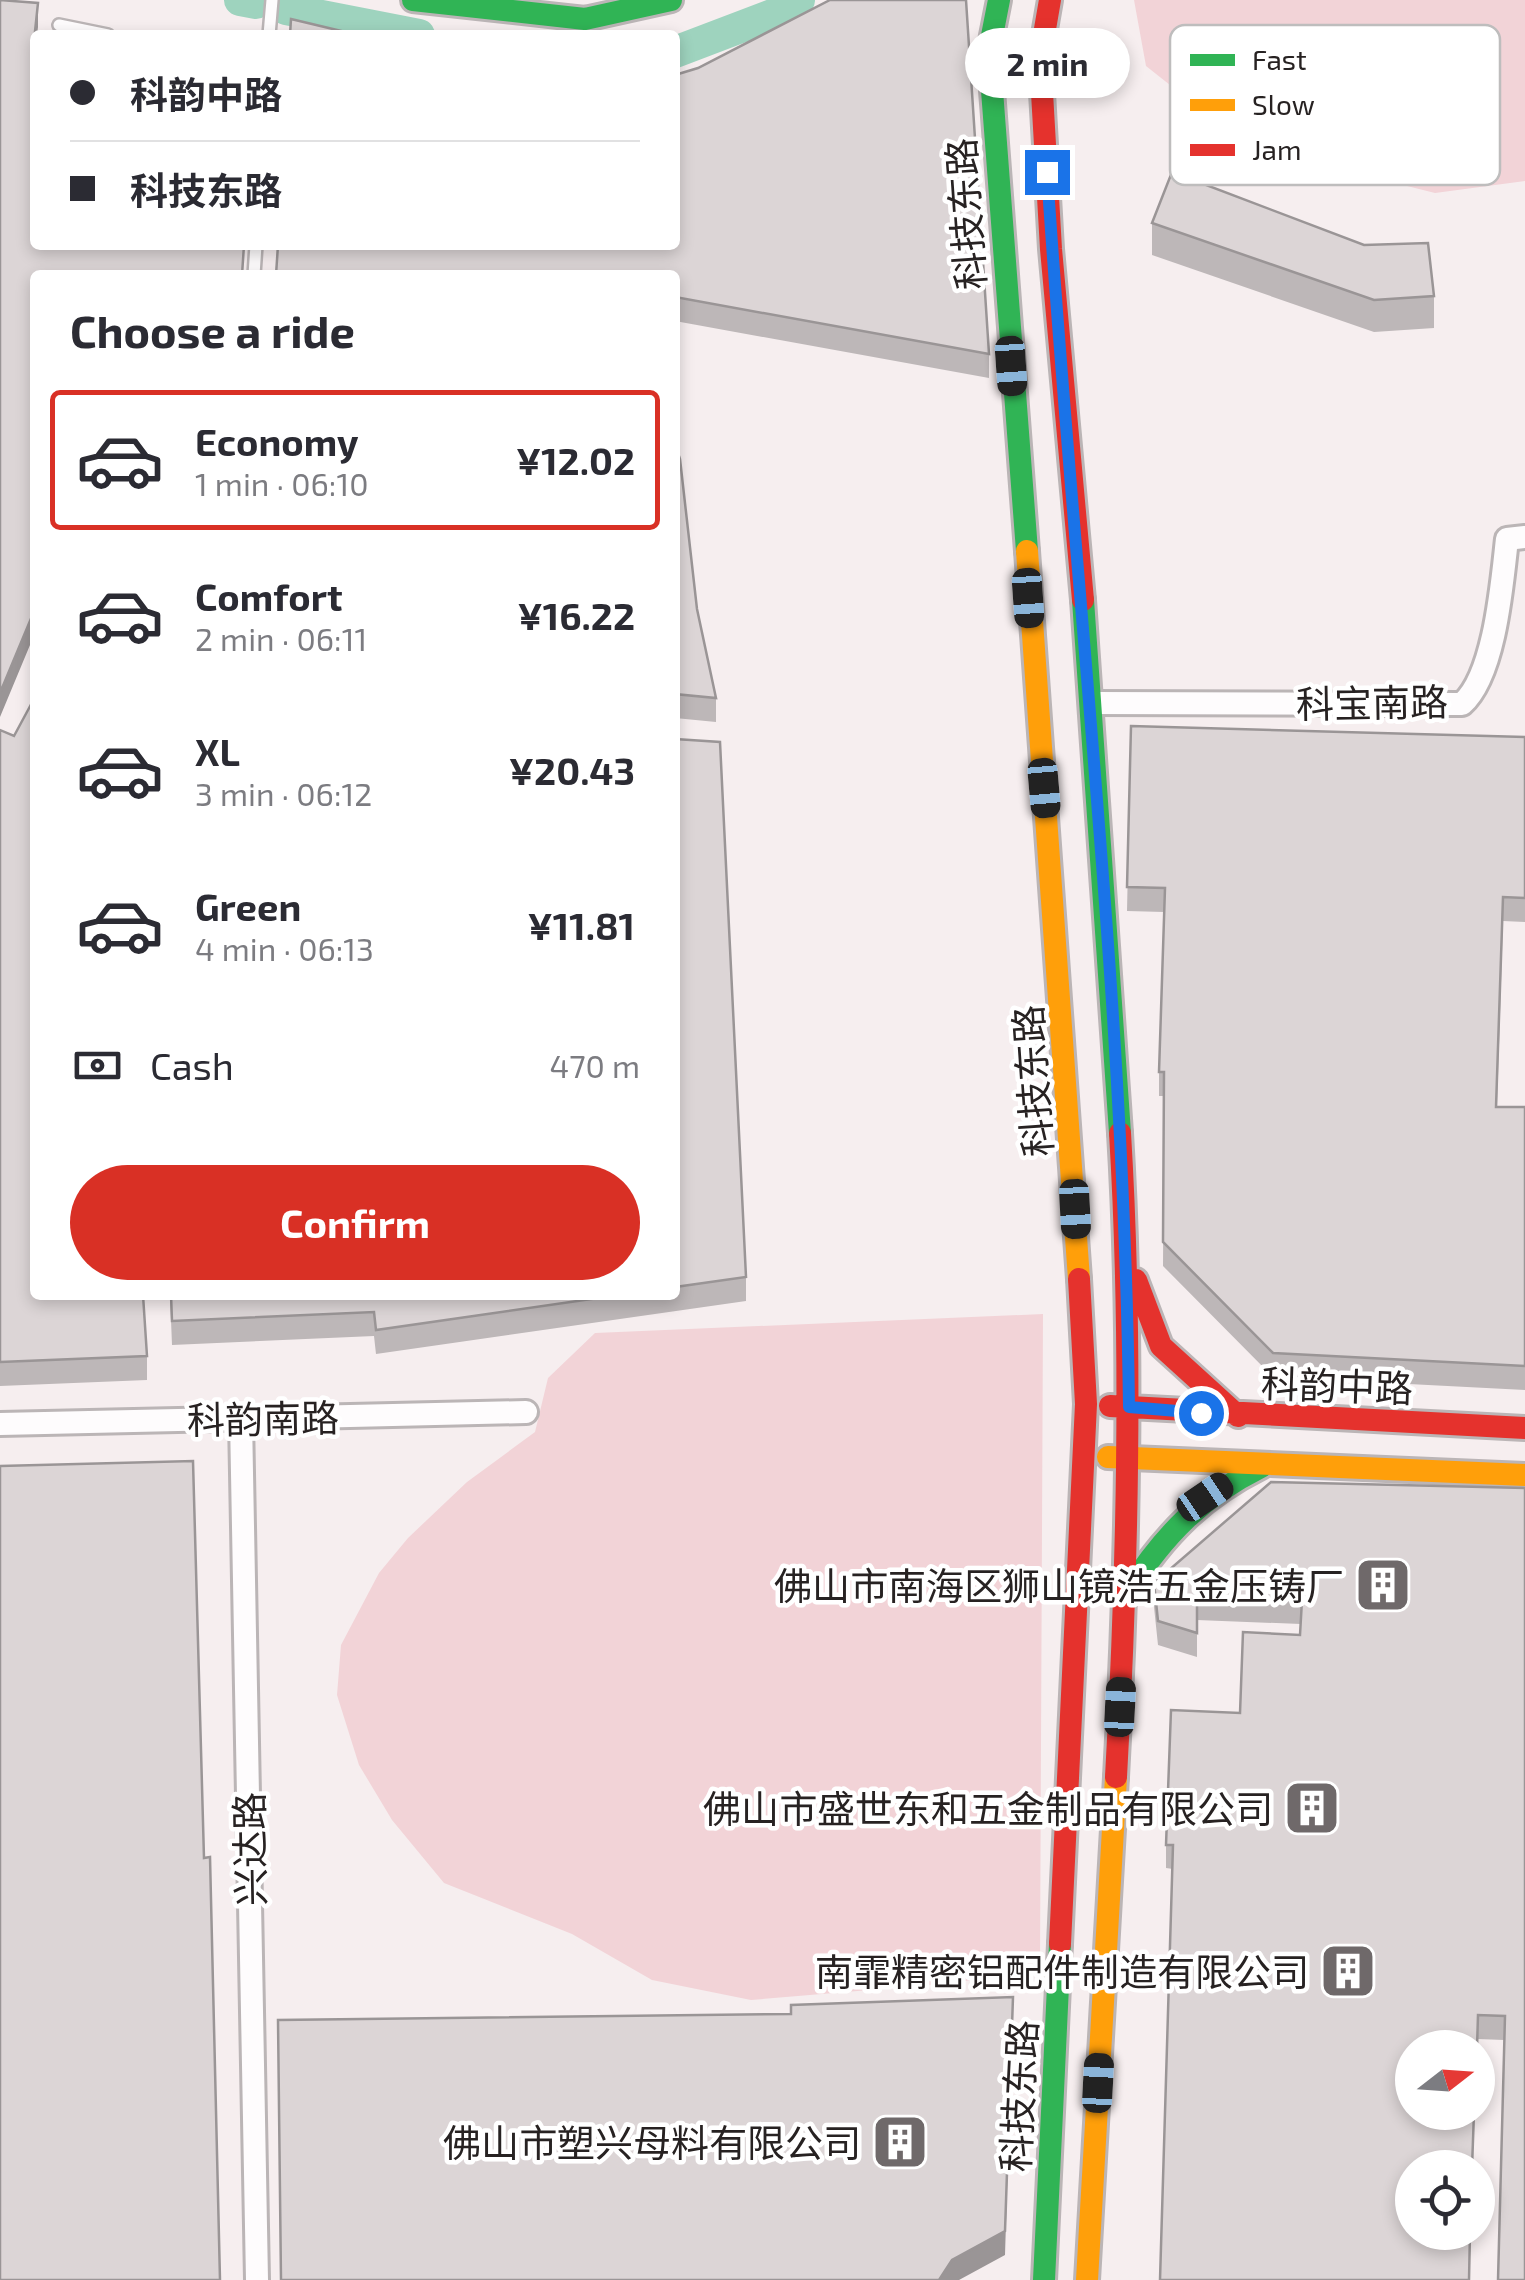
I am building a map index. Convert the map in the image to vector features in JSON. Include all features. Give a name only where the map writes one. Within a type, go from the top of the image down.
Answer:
[{"type":"main road","points":[[413,0],[585,19],[671,0]]},
{"type":"main road","name":"科技东路","points":[[999,0],[989,51],[1066,1053],[1086,1404],[1044,2280]]},
{"type":"main road","points":[[1050,0],[1040,58],[1052,249],[1092,704],[1126,1247],[1129,1407],[1126,1594],[1088,2280]]},
{"type":"main road","points":[[1126,1247],[1140,1297],[1161,1346],[1238,1416]]},
{"type":"main road","name":"科韵中路","points":[[1086,1404],[1238,1416],[1525,1428]]},
{"type":"main road","points":[[1084,1454],[1525,1475]]},
{"type":"main road","points":[[1126,1594],[1160,1536],[1186,1510],[1224,1484],[1268,1464]]},
{"type":"street","name":"科宝南路","points":[[1092,704],[1462,704],[1476,692],[1500,600],[1508,539],[1525,537]]},
{"type":"street","name":"科韵南路","points":[[0,1424],[526,1412]]},
{"type":"street","name":"兴达路","points":[[241,1418],[257,2280]]},
{"type":"lane","points":[[269,30],[272,0]]},
{"type":"lane","points":[[60,25],[84,30]]},
{"type":"shaded area","points":[[1134,0],[1525,0],[1525,181],[1500,184],[1500,25],[1170,25],[1170,85],[1146,66]]},
{"type":"shaded area","points":[[1403,185],[1495,185],[1435,193]]},
{"type":"shaded area","points":[[1043,1314],[1040,1963],[1020,1972],[953,1983],[751,2000],[652,1980],[572,1934],[444,1883],[392,1820],[359,1765],[337,1695],[341,1645],[379,1573],[408,1538],[467,1482],[535,1432],[548,1378],[595,1333]]},
{"type":"building","points":[[0,0],[38,3],[35,30],[30,30],[30,250],[244,250],[242,270],[30,270],[30,621],[0,693]]},
{"type":"building","points":[[830,0],[966,0],[989,354],[680,298],[680,270],[276,270],[278,250],[680,250],[680,73]]},
{"type":"building","points":[[291,19],[337,30],[290,30]]},
{"type":"building","points":[[1170,177],[1170,185],[1206,185],[1364,245],[1428,243],[1434,296],[1374,300],[1152,223]]},
{"type":"building","points":[[680,459],[697,609],[716,698],[680,694]]},
{"type":"building","points":[[30,706],[30,1300],[143,1300],[147,1356],[0,1362],[0,730],[14,736]]},
{"type":"building","points":[[1131,726],[1525,737],[1525,898],[1503,897],[1496,1107],[1525,1107],[1525,1366],[1273,1353],[1163,1242],[1164,1072],[1159,1072],[1165,888],[1127,887]]},
{"type":"building","points":[[680,739],[720,742],[746,1277],[680,1286]]},
{"type":"building","points":[[171,1300],[584,1300],[376,1330],[374,1312],[172,1321]]},
{"type":"building","points":[[193,1461],[204,1858],[210,1857],[220,2280],[0,2280],[0,1466]]},
{"type":"building","points":[[1271,1482],[1525,1488],[1525,2280],[1498,2280],[1505,2016],[1478,2015],[1478,2030],[1395,2030],[1395,2130],[1473,2130],[1473,2150],[1395,2150],[1395,2250],[1470,2250],[1469,2280],[1160,2280],[1173,1845],[1166,1845],[1171,1710],[1240,1713],[1243,1632],[1300,1635],[1302,1600],[1197,1596],[1197,1633],[1158,1621],[1154,1583]]},
{"type":"building","points":[[1013,1997],[1005,2231],[952,2260],[939,2280],[281,2280],[278,2020],[791,2014],[791,2005]]},
{"type":"waterway","points":[[240,0],[256,3]]},
{"type":"waterway","points":[[680,50],[788,9],[799,0]]},
{"type":"waterway","points":[[286,9],[393,30]]},
{"type":"traffic: fast","points":[[413,0],[585,19],[671,0]]},
{"type":"traffic: fast","points":[[999,0],[989,51],[1027,551]]},
{"type":"traffic: fast","points":[[1083,600],[1120,1133]]},
{"type":"traffic: fast","points":[[1128,1591],[1186,1519],[1220,1491],[1261,1467]]},
{"type":"traffic: fast","points":[[1044,2280],[1060,1944]]},
{"type":"traffic: slow","points":[[1027,551],[1079,1279]]},
{"type":"traffic: slow","points":[[1108,1457],[1525,1475]]},
{"type":"traffic: slow","points":[[1087,2280],[1116,1777]]},
{"type":"traffic: jam","points":[[1050,0],[1040,58],[1051,249],[1083,600]]},
{"type":"traffic: jam","points":[[1116,1777],[1127,1455],[1127,1294],[1120,1133]]},
{"type":"traffic: jam","points":[[1060,1944],[1086,1404],[1079,1279]]},
{"type":"traffic: jam","points":[[1136,1280],[1161,1346],[1238,1416]]},
{"type":"traffic: jam","points":[[1110,1406],[1525,1428]]},
{"type":"place","name":"佛山市南海区狮山镜浩五金压铸厂","points":[[1383,1585]]},
{"type":"place","name":"佛山市盛世东和五金制品有限公司","points":[[1312,1808]]},
{"type":"place","name":"南霏精密铝配件制造有限公司","points":[[1348,1971]]},
{"type":"place","name":"佛山市塑兴母料有限公司","points":[[900,2142]]},
{"type":"route","points":[[1047,172],[1092,704],[1126,1247],[1129,1407],[1201,1413]]}]
